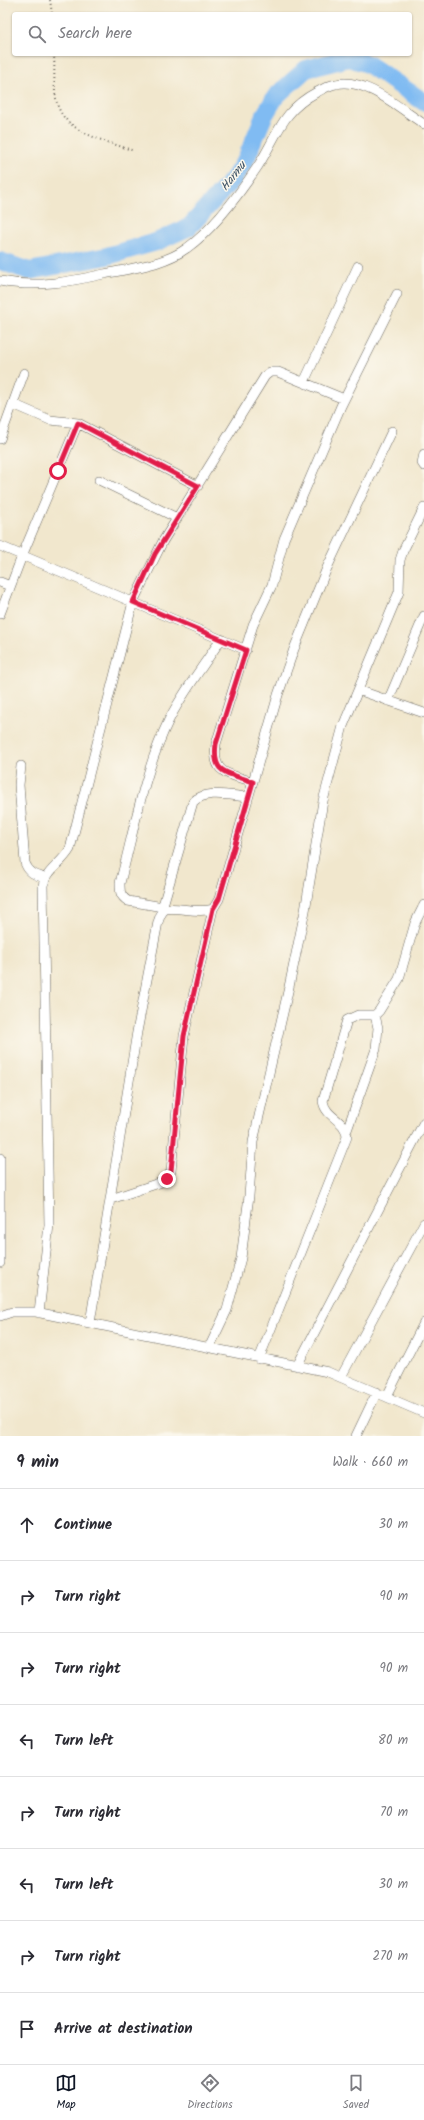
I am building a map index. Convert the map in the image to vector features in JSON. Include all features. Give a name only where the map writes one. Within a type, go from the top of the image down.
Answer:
[{"type":"street","points":[[0,281],[27,285],[61,283],[148,265],[186,249],[217,219],[251,176],[290,111],[302,100],[336,84],[358,84],[370,89],[424,124]]},
{"type":"street","points":[[304,382],[358,266]]},
{"type":"street","points":[[253,782],[222,770],[216,764],[214,757],[216,744],[253,625],[272,585],[284,538],[344,399],[397,294]]},
{"type":"street","points":[[39,1313],[49,1226],[43,901],[45,878],[65,857],[70,849],[133,602],[155,554],[265,376],[270,372],[278,372],[344,399]]},
{"type":"street","points":[[0,440],[24,373]]},
{"type":"street","points":[[13,404],[50,420],[78,423],[198,486]]},
{"type":"street","points":[[0,614],[22,556],[78,423]]},
{"type":"street","points":[[111,1199],[159,1183],[167,1179],[171,1171],[184,1036],[213,909],[219,899],[248,797],[294,649],[327,568],[392,431]]},
{"type":"street","points":[[424,454],[422,463],[424,466]]},
{"type":"street","points":[[99,480],[177,518]]},
{"type":"street","points":[[208,1348],[227,1310],[241,1258],[255,1128],[290,987],[305,912],[323,801],[343,726],[399,592],[400,560],[402,551],[424,508]]},
{"type":"street","points":[[0,546],[246,650]]},
{"type":"street","points":[[0,582],[10,586]]},
{"type":"street","points":[[388,701],[424,616]]},
{"type":"street","points":[[213,909],[203,912],[167,909],[162,910],[128,901],[122,898],[120,883],[152,761],[161,737],[169,720],[221,639]]},
{"type":"street","points":[[358,690],[424,713]]},
{"type":"street","points":[[21,766],[19,790],[25,863],[27,869],[32,874],[45,878]]},
{"type":"street","points":[[90,1323],[137,1032],[158,922],[193,802],[198,797],[206,794],[248,797]]},
{"type":"street","points":[[259,1359],[347,1137],[347,1130],[376,1049],[378,1028],[375,1015],[398,979],[404,966],[414,928],[424,905]]},
{"type":"street","points":[[347,1130],[343,1123],[330,1116],[324,1109],[323,1101],[347,1020],[358,1015],[375,1015]]},
{"type":"street","points":[[297,1366],[424,1122]]},
{"type":"street","points":[[0,1158],[0,1263]]},
{"type":"street","points":[[341,1377],[424,1223]]},
{"type":"street","points":[[0,1316],[12,1312],[39,1313],[328,1372],[424,1413]]},
{"type":"street","points":[[387,1396],[424,1323]]},
{"type":"street","points":[[356,1436],[377,1392]]},
{"type":"path","points":[[50,0],[52,12]]},
{"type":"path","points":[[54,56],[57,103],[63,118],[77,129],[134,151]]},
{"type":"waterway","name":"Harmu","points":[[0,261],[29,271],[107,256],[156,242],[189,227],[234,178],[246,159],[264,116],[276,96],[306,69],[349,58],[368,64],[424,102]]},
{"type":"route","points":[[58,471],[78,423],[198,486],[155,554],[133,602],[246,650],[216,744],[214,757],[216,764],[222,770],[253,782],[224,877],[219,899],[213,909],[184,1036],[171,1171],[167,1179]]}]
